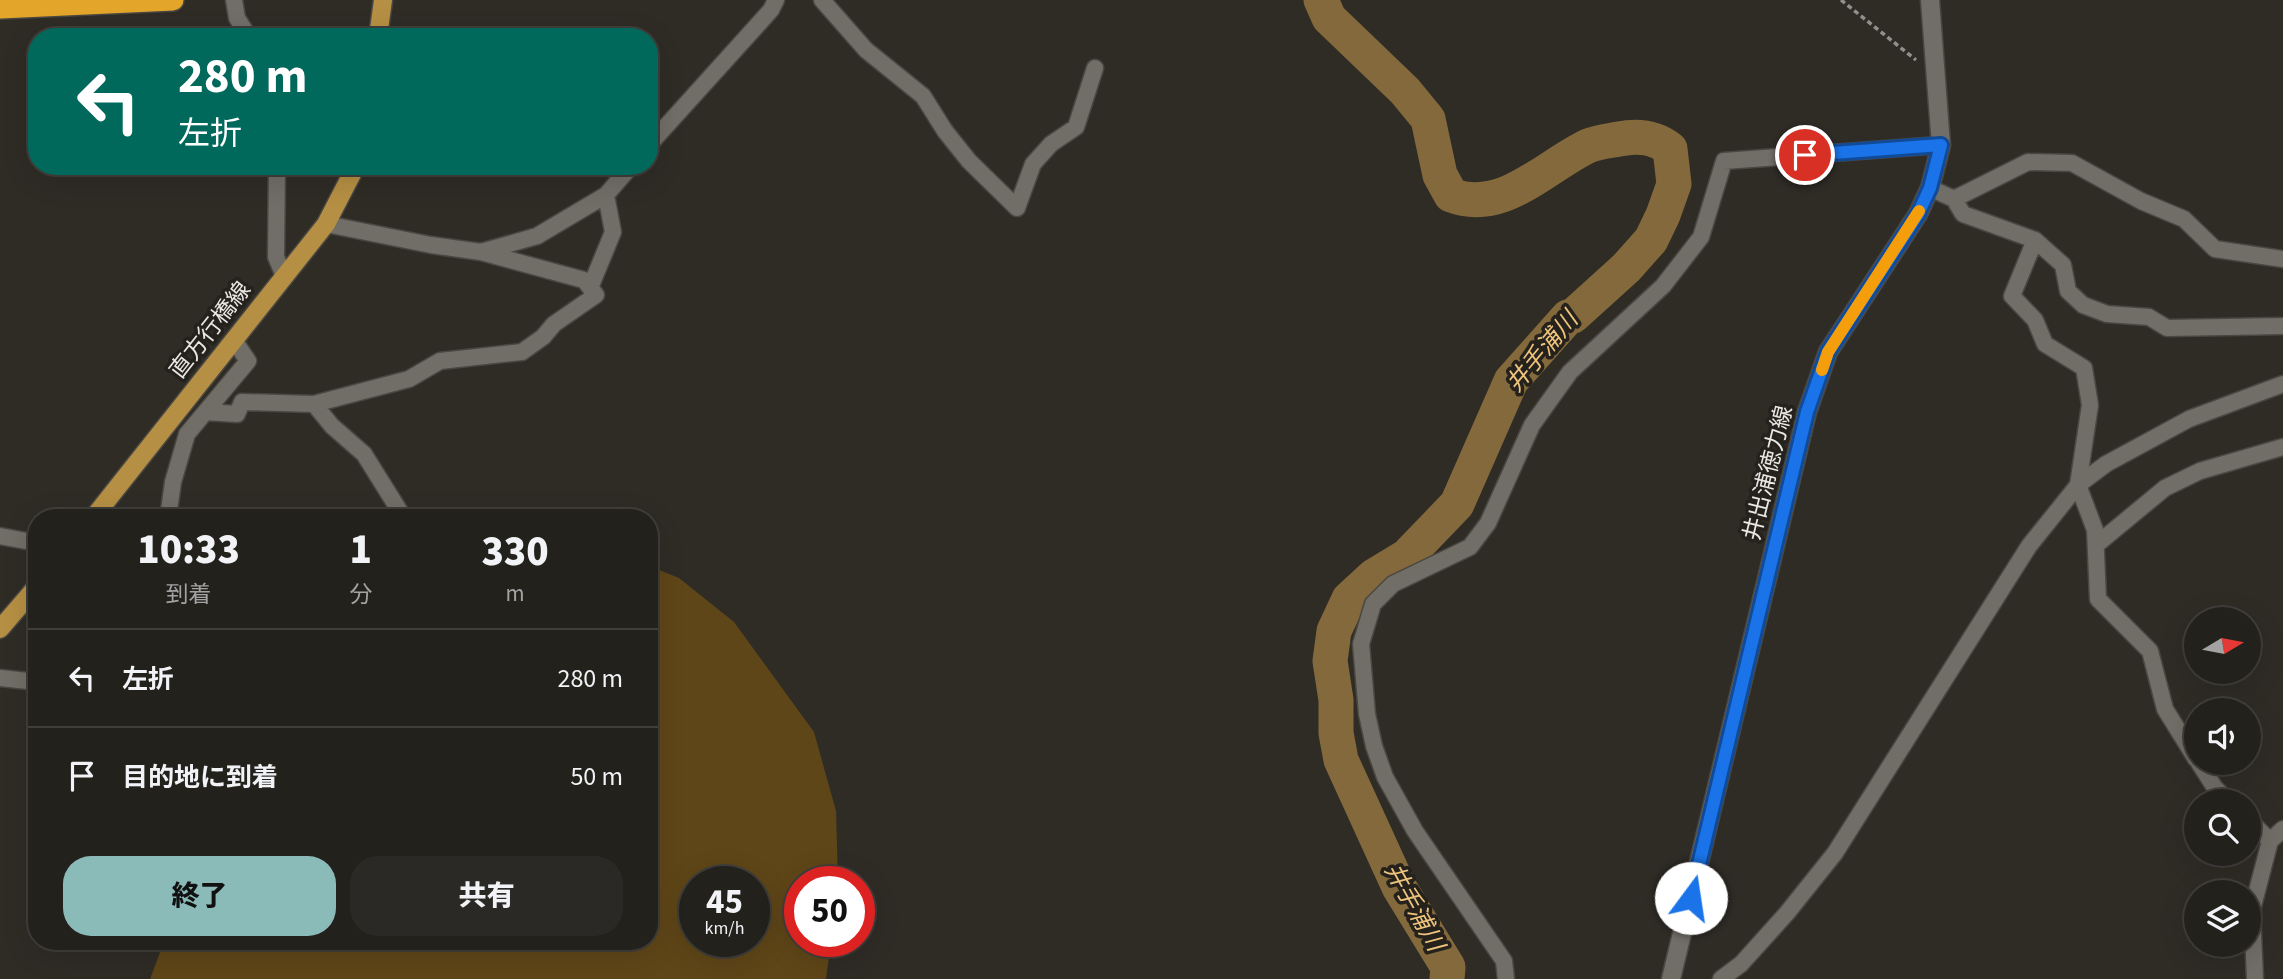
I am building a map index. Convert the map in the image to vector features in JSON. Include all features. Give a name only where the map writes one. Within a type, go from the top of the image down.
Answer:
[{"type":"highway","points":[[0,8],[173,0]]},
{"type":"main road","points":[[378,28],[383,0]]},
{"type":"main road","name":"井出浦徳力線","points":[[1671,979],[1807,412],[1828,352],[1918,214],[1930,188],[1941,145],[1930,0]]},
{"type":"main road","name":"直方行橋線","points":[[100,509],[326,224],[351,175]]},
{"type":"main road","points":[[0,629],[28,596]]},
{"type":"street","points":[[234,0],[237,18],[243,28]]},
{"type":"street","points":[[658,135],[771,10],[776,0]]},
{"type":"street","points":[[821,0],[866,50],[923,96],[945,131],[969,161],[1017,208],[1033,164],[1051,144],[1076,127],[1095,68]]},
{"type":"street","points":[[1506,979],[1504,961],[1415,831],[1385,777],[1374,746],[1367,714],[1361,644],[1373,604],[1394,584],[1470,547],[1488,523],[1532,425],[1570,372],[1663,286],[1701,237],[1724,161],[1941,145]]},
{"type":"street","points":[[1954,199],[2028,162],[2072,163],[2141,201],[2183,219],[2215,249],[2283,259]]},
{"type":"street","points":[[276,175],[276,257],[284,276]]},
{"type":"street","points":[[481,252],[537,236],[606,195],[623,175]]},
{"type":"street","points":[[1930,188],[1954,199],[1964,214],[2035,240],[2063,265],[2068,291],[2083,305],[2107,314],[2149,317],[2167,328],[2283,326]]},
{"type":"street","points":[[590,288],[613,232],[606,195]]},
{"type":"street","points":[[206,412],[237,414],[242,402],[314,404],[409,379],[440,361],[522,352],[543,337],[554,324],[596,295],[584,280],[481,252],[326,224]]},
{"type":"street","points":[[2035,240],[2012,296],[2035,320],[2045,344],[2084,368],[2090,405],[2078,485],[2095,530],[2098,599],[2150,651],[2165,709],[2184,739]]},
{"type":"street","points":[[169,509],[173,482],[187,434],[248,361],[234,340]]},
{"type":"street","points":[[1721,979],[1741,964],[1787,913],[1835,853],[2029,546],[2078,485],[2106,464],[2189,419],[2283,384]]},
{"type":"street","points":[[314,404],[332,426],[364,454],[398,509]]},
{"type":"street","points":[[2096,545],[2165,488],[2200,471],[2283,447]]},
{"type":"street","points":[[0,536],[28,541]]},
{"type":"street","points":[[0,678],[28,681]]},
{"type":"street","points":[[2255,979],[2252,910],[2270,841],[2283,829]]},
{"type":"street","points":[[2261,832],[2270,841]]},
{"type":"path","points":[[1841,0],[1936,78]]},
{"type":"shaded area","points":[[658,570],[679,578],[734,622],[814,732],[836,811],[838,866],[784,866],[784,957],[829,957],[826,979],[150,979],[161,950],[658,950]]},
{"type":"waterway","name":"井手浦川","points":[[1321,0],[1329,18],[1405,91],[1428,119],[1440,175],[1451,195],[1488,199],[1506,194],[1588,146],[1599,143],[1640,137],[1659,142],[1670,149],[1674,184],[1651,240],[1626,268],[1573,316],[1568,317],[1511,381],[1457,504],[1407,556],[1374,576],[1349,599],[1334,631],[1330,661],[1341,760],[1399,887],[1448,967],[1447,979]]},
{"type":"slow traffic","points":[[1822,370],[1828,352],[1919,211]]},
{"type":"route","points":[[1691,898],[1807,412],[1828,352],[1918,214],[1930,188],[1941,145],[1805,155]]}]
